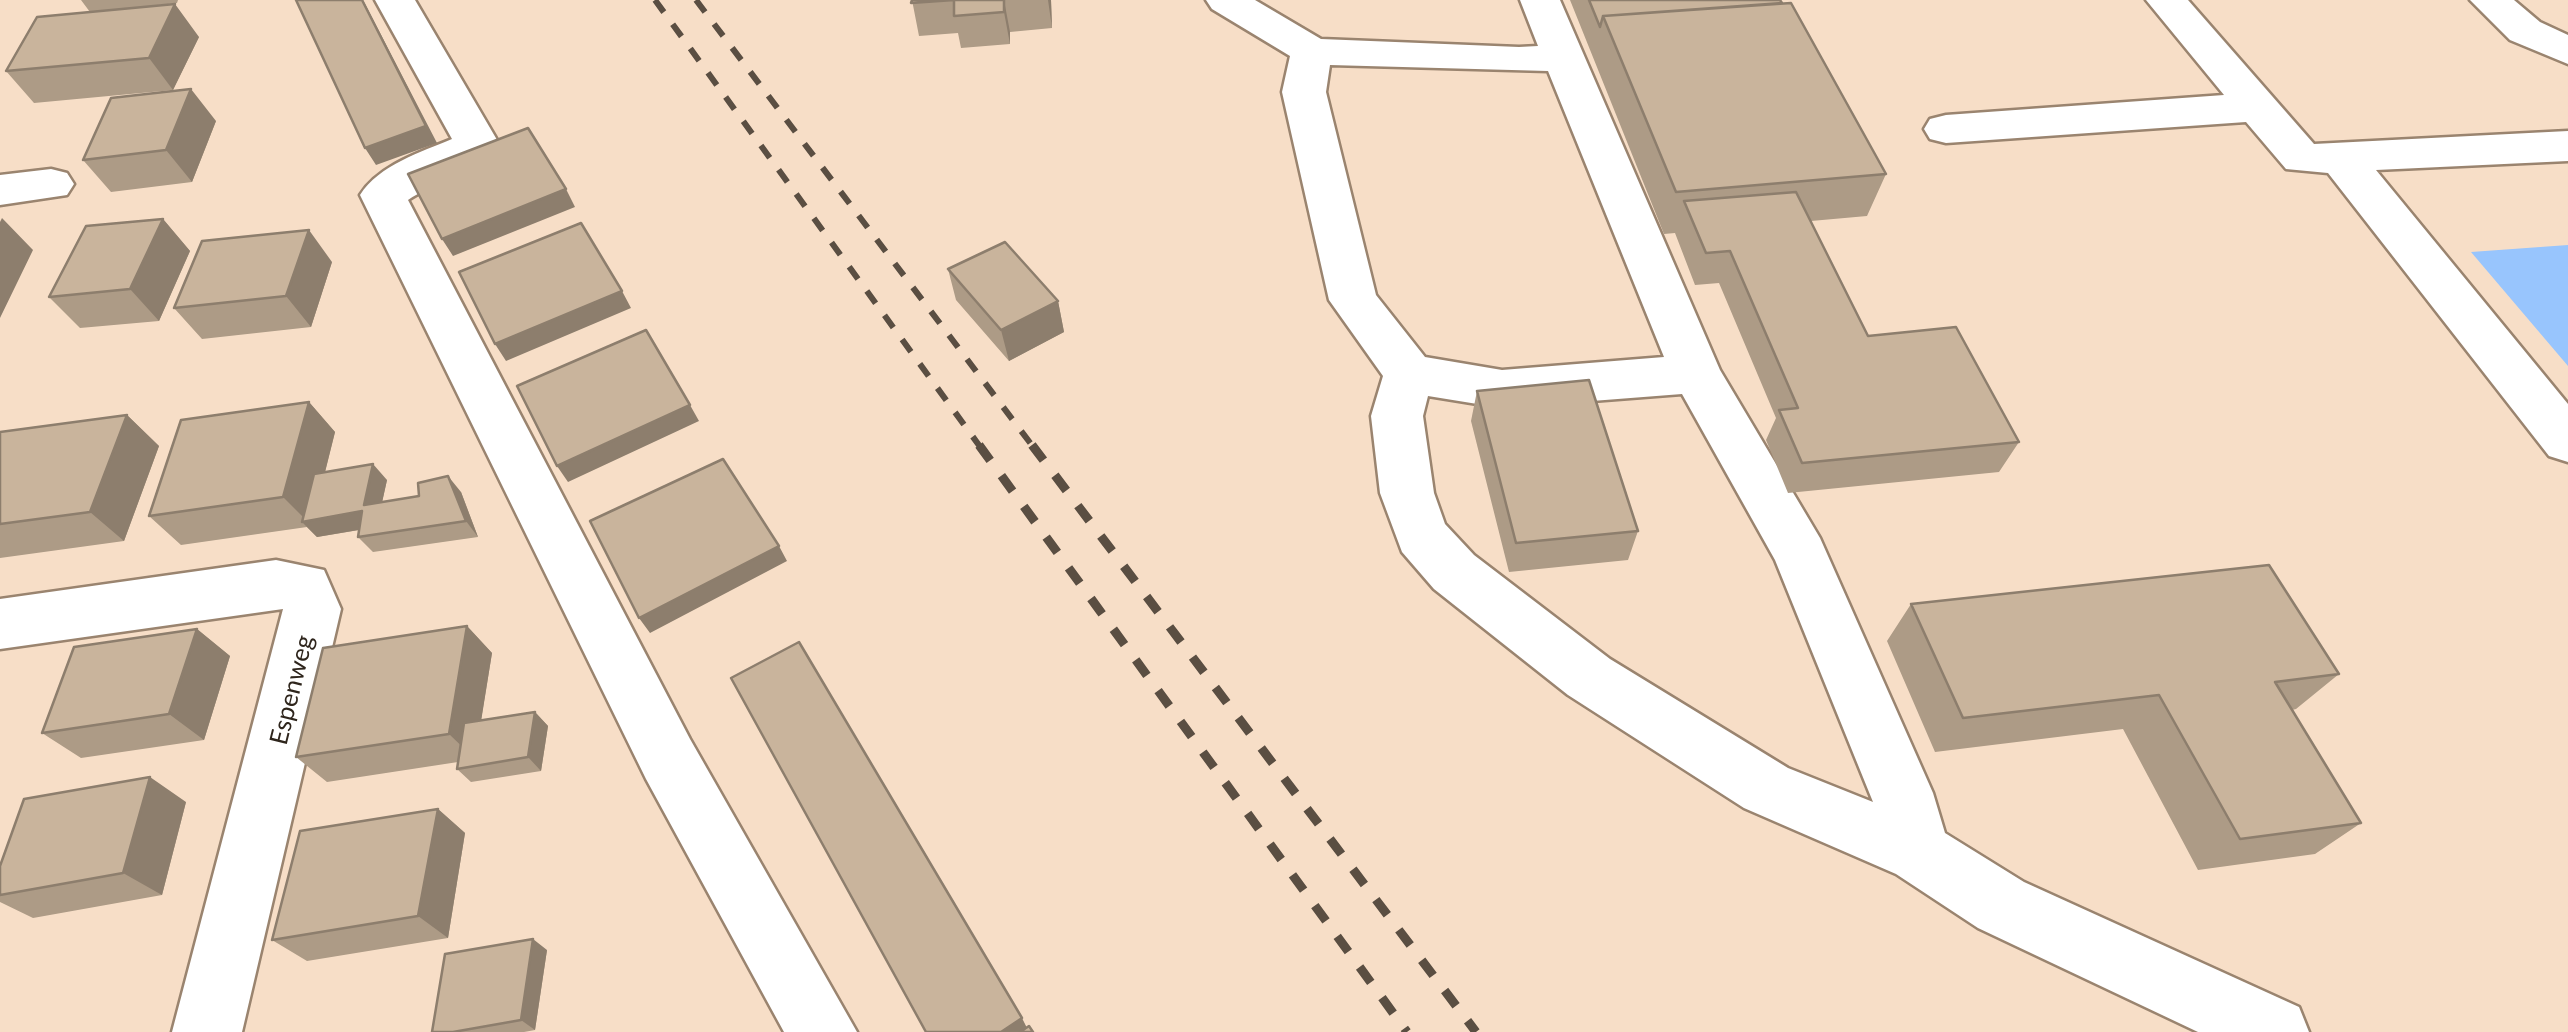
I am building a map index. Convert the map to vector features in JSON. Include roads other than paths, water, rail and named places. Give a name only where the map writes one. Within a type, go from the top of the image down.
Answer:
[{"type":"street","points":[[395,0],[478,145],[422,168],[384,194],[668,759],[822,1032]]},
{"type":"street","points":[[1226,0],[1312,51],[1519,60],[1564,57]]},
{"type":"street","points":[[1540,0],[1696,374],[1800,554],[1902,793],[1919,852]]},
{"type":"street","points":[[2166,0],[2302,159],[2568,146]]},
{"type":"street","points":[[2490,0],[2525,31],[2568,51]]},
{"type":"street","points":[[1312,51],[1304,92],[1353,300],[1409,374],[1502,389],[1696,374]]},
{"type":"street","points":[[1946,129],[2257,106]]},
{"type":"street","points":[[2342,159],[2568,441]]},
{"type":"street","points":[[0,190],[52,184]]},
{"type":"street","points":[[1409,374],[1397,416],[1407,494],[1422,536],[1454,572],[1589,677],[1766,788],[1919,852],[2001,905],[2274,1032]]},
{"type":"street","name":"Espenweg","points":[[0,624],[276,584],[304,587],[312,609],[208,1032]]},
{"type":"water","points":[[2568,245],[2568,366],[2471,252]]},
{"type":"railway","points":[[655,0],[981,448]]},
{"type":"railway","points":[[696,0],[1034,448]]},
{"type":"railway","points":[[979,445],[1407,1032]]},
{"type":"railway","points":[[1032,445],[1476,1032]]}]
